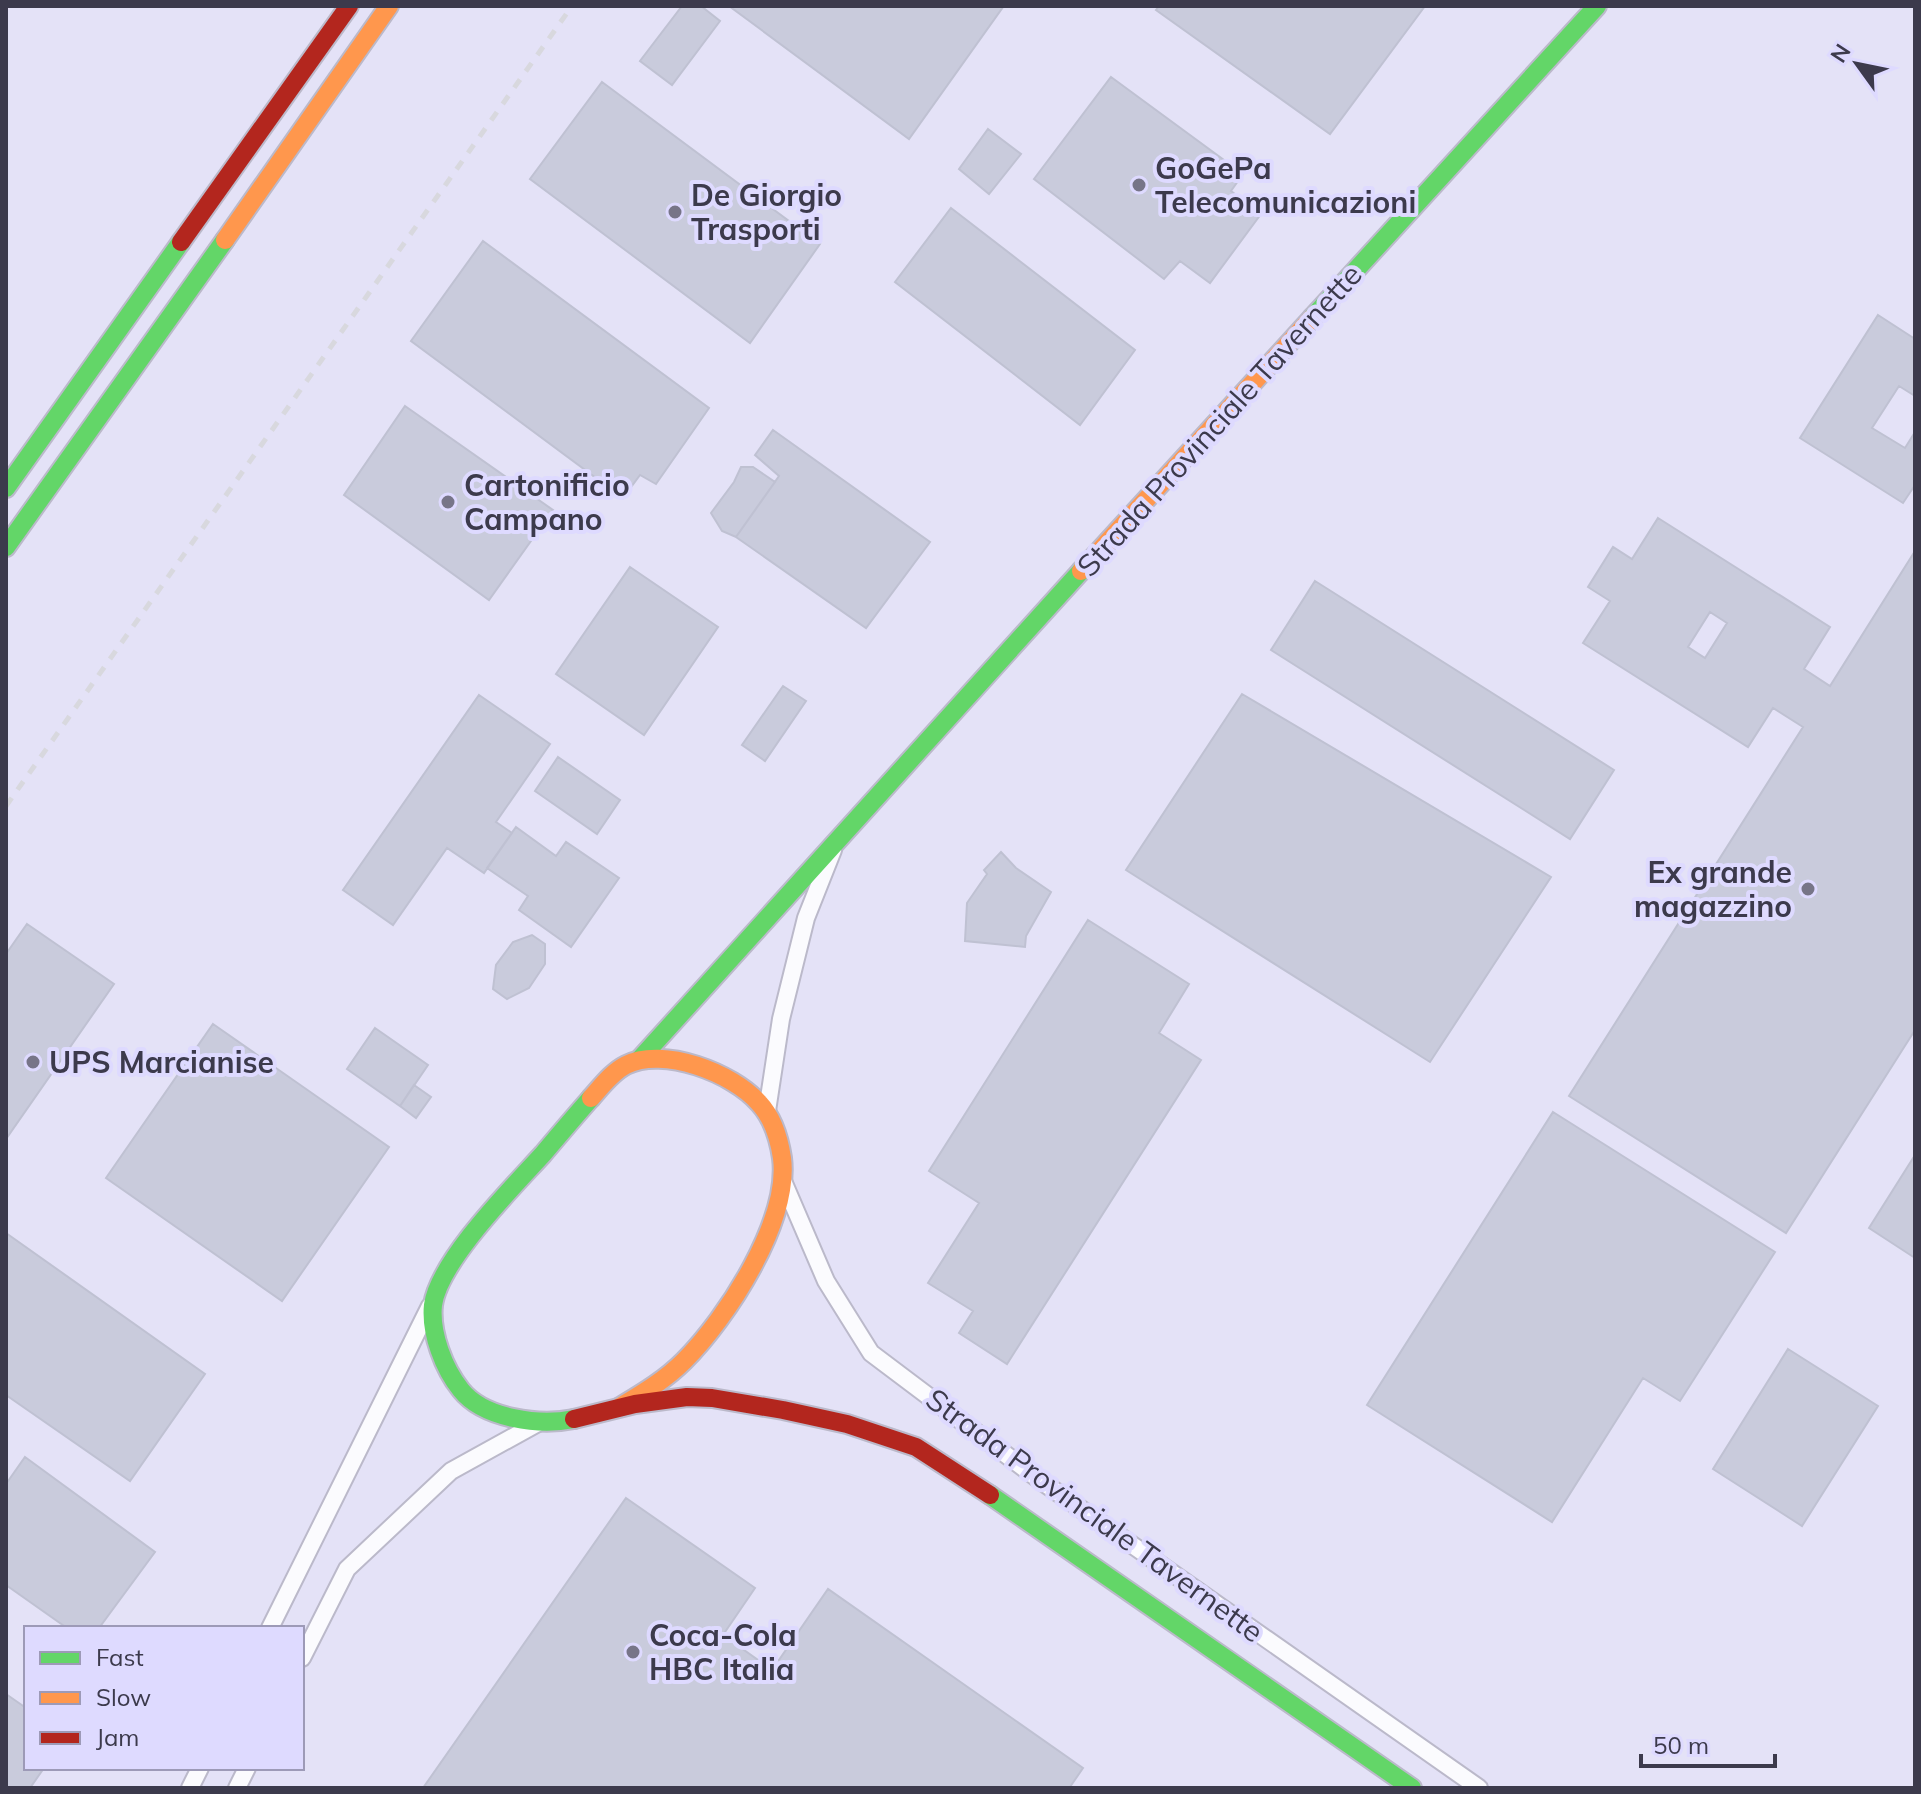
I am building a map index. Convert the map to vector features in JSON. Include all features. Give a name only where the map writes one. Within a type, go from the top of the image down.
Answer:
[{"type":"main road","points":[[6,488],[349,6]]},
{"type":"main road","points":[[6,547],[389,6]]},
{"type":"main road","name":"Strada Provinciale Tavernette","points":[[434,1297],[462,1250],[586,1104],[623,1066],[640,1059],[838,837],[1598,6]]},
{"type":"main road","points":[[434,1297],[435,1335],[446,1368],[470,1400],[516,1420],[583,1419],[620,1407],[663,1380],[707,1337],[765,1240],[780,1201],[783,1181],[781,1148],[767,1111],[739,1087],[694,1064],[655,1057],[640,1059]]},
{"type":"main road","name":"Strada Provinciale Tavernette","points":[[620,1407],[696,1397],[775,1409],[861,1428],[913,1445],[966,1478],[1412,1788]]},
{"type":"street","name":"Strada Provinciale Tavernette","points":[[767,1111],[781,1019],[806,918],[838,837]]},
{"type":"street","name":"Strada Provinciale Tavernette","points":[[783,1181],[826,1281],[871,1353],[1041,1481],[1479,1788]]},
{"type":"street","points":[[271,1626],[434,1297]]},
{"type":"street","points":[[304,1654],[347,1569],[451,1471],[541,1422]]},
{"type":"street","points":[[190,1788],[199,1770]]},
{"type":"street","points":[[237,1788],[246,1770]]},
{"type":"building","points":[[682,6],[701,6],[720,21],[672,85],[640,61]]},
{"type":"building","name":"De Giorgio Trasporti","points":[[729,6],[1001,6],[1003,7],[909,139]]},
{"type":"building","points":[[1159,6],[1425,6],[1330,134],[1156,10]]},
{"type":"building","name":"GoGePa Telecomunicazioni","points":[[1111,77],[1243,174],[1231,191],[1261,214],[1210,283],[1180,261],[1164,279],[1034,179]]},
{"type":"building","name":"De Giorgio Trasporti","points":[[602,82],[820,244],[750,343],[530,179]]},
{"type":"building","points":[[988,129],[1021,154],[989,194],[959,169]]},
{"type":"building","points":[[951,208],[1135,350],[1080,425],[895,282]]},
{"type":"building","points":[[483,241],[709,408],[656,484],[640,475],[623,498],[411,341]]},
{"type":"building","points":[[1878,315],[1915,339],[1915,396],[1899,386],[1872,428],[1905,448],[1915,432],[1915,485],[1903,503],[1800,438]]},
{"type":"building","name":"Cartonificio Campano","points":[[405,406],[553,510],[489,600],[344,495]]},
{"type":"building","points":[[773,430],[930,542],[866,628],[736,537],[779,476],[755,455]]},
{"type":"building","points":[[741,467],[753,467],[775,482],[736,537],[722,531],[711,513]]},
{"type":"building","name":"Ex grande magazzino","points":[[1658,518],[1830,627],[1804,669],[1830,686],[1915,551],[1915,1030],[1786,1233],[1569,1096],[1803,727],[1773,708],[1748,747],[1583,643],[1610,601],[1588,587],[1613,547],[1632,559]],"holes":[[[1710,612],[1727,623],[1705,658],[1688,647]]]},
{"type":"building","points":[[630,567],[718,627],[644,735],[556,674]]},
{"type":"building","points":[[1315,581],[1614,770],[1570,839],[1271,650]]},
{"type":"building","points":[[783,686],[806,701],[765,761],[742,745]]},
{"type":"building","points":[[1242,694],[1551,877],[1430,1062],[1126,870]]},
{"type":"building","points":[[479,695],[550,744],[496,822],[512,833],[484,873],[447,848],[393,925],[343,890]]},
{"type":"building","points":[[558,757],[620,800],[597,834],[535,791]]},
{"type":"building","points":[[516,827],[556,856],[566,842],[619,878],[571,947],[519,910],[528,896],[487,868]]},
{"type":"building","points":[[1001,852],[1016,868],[1051,892],[1026,936],[1025,947],[965,941],[967,903],[987,874],[984,870]]},
{"type":"building","points":[[1088,920],[1189,984],[1159,1033],[1201,1060],[1007,1364],[959,1333],[973,1311],[928,1283],[979,1203],[929,1171]]},
{"type":"building","name":"UPS Marcianise","points":[[27,924],[114,984],[6,1139],[6,954]]},
{"type":"building","points":[[532,935],[545,944],[545,964],[529,988],[507,999],[493,989],[496,965],[513,942]]},
{"type":"building","points":[[213,1024],[389,1147],[282,1301],[106,1178]]},
{"type":"building","points":[[375,1028],[428,1065],[400,1106],[347,1069]]},
{"type":"building","points":[[414,1085],[431,1097],[416,1118],[400,1106]]},
{"type":"building","points":[[1553,1112],[1775,1252],[1680,1401],[1643,1378],[1552,1522],[1367,1405]]},
{"type":"building","points":[[1915,1155],[1915,1258],[1869,1228]]},
{"type":"building","points":[[6,1233],[205,1374],[130,1481],[6,1395]]},
{"type":"building","points":[[1788,1349],[1878,1406],[1802,1526],[1713,1469]]},
{"type":"building","points":[[25,1457],[155,1552],[100,1626],[64,1626],[6,1585],[6,1484]]},
{"type":"building","name":"Coca-Cola HBC Italia","points":[[626,1498],[755,1588],[723,1635],[772,1670],[828,1589],[1083,1768],[1072,1788],[423,1788]]},
{"type":"building","points":[[6,1694],[24,1707],[24,1770],[43,1770],[30,1788],[6,1788]]},
{"type":"railway","points":[[6,806],[572,6]]},
{"type":"traffic: fast","points":[[1312,318],[1597,6]]},
{"type":"traffic: fast","points":[[6,547],[225,240]]},
{"type":"traffic: fast","points":[[6,488],[181,242]]},
{"type":"traffic: fast","points":[[640,1059],[1081,571]]},
{"type":"traffic: fast","points":[[574,1419],[529,1421],[498,1414],[471,1400],[461,1390],[444,1361],[436,1339],[433,1305],[448,1267],[463,1247],[591,1098]]},
{"type":"traffic: fast","points":[[990,1495],[1412,1788]]},
{"type":"traffic: slow","points":[[225,240],[389,6]]},
{"type":"traffic: slow","points":[[1081,571],[1312,318]]},
{"type":"traffic: slow","points":[[591,1098],[616,1072],[641,1060],[659,1059],[697,1066],[732,1082],[759,1103],[775,1129],[782,1158],[782,1183],[776,1210],[766,1239],[736,1294],[719,1320],[684,1361],[620,1407]]},
{"type":"traffic: jam","points":[[181,242],[349,6]]},
{"type":"traffic: jam","points":[[574,1419],[635,1404],[687,1397],[783,1410],[847,1424],[916,1447],[990,1495]]},
{"type":"place","name":"GoGePa Telecomunicazioni","points":[[1139,185]]},
{"type":"place","name":"De Giorgio Trasporti","points":[[675,212]]},
{"type":"place","name":"Cartonificio Campano","points":[[448,502]]},
{"type":"place","name":"Ex grande magazzino","points":[[1808,889]]},
{"type":"place","name":"UPS Marcianise","points":[[33,1062]]},
{"type":"place","name":"Coca-Cola HBC Italia","points":[[633,1652]]}]
